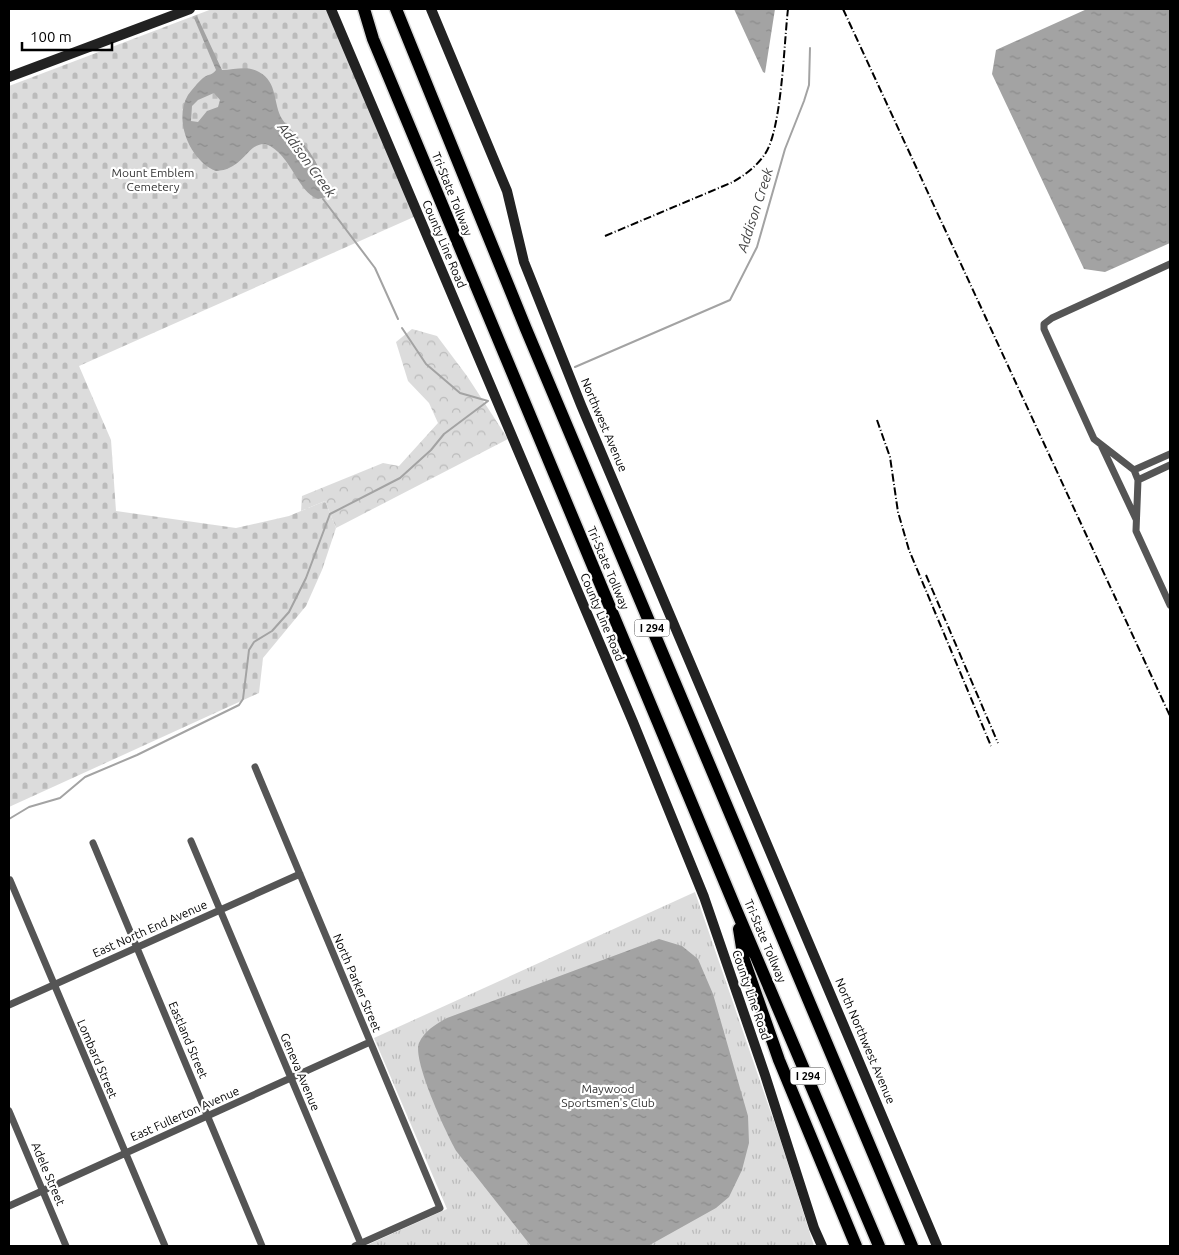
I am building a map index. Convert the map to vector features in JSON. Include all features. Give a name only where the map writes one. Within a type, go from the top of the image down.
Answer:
[{"type":"highway","name":"Tri-State Tollway","points":[[364,9],[373,39],[438,199],[879,1246]]},
{"type":"highway","name":"Tri-State Tollway","points":[[396,9],[530,338],[912,1246]]},
{"type":"highway","points":[[735,907],[744,960],[779,1060],[856,1246]]},
{"type":"street","points":[[9,77],[190,9]]},
{"type":"street","name":"County Line Road","points":[[331,9],[629,713],[704,897],[765,1075],[814,1228],[822,1246]]},
{"type":"street","name":"Northwest Avenue","points":[[431,9],[507,191],[524,262],[578,396],[769,846]]},
{"type":"street","points":[[1170,264],[1052,318],[1044,324],[1045,333],[1094,439],[1134,470],[1138,480],[1136,531],[1170,605]]},
{"type":"street","points":[[1101,444],[1136,521]]},
{"type":"street","points":[[1134,470],[1170,454]]},
{"type":"street","points":[[1138,480],[1170,465]]},
{"type":"street","name":"North Parker Street","points":[[255,767],[440,1208],[358,1245]]},
{"type":"street","name":"Geneva Avenue","points":[[191,841],[291,1078],[358,1245]]},
{"type":"street","name":"Eastland Street","points":[[93,843],[262,1246]]},
{"type":"street","name":"North Northwest Avenue","points":[[769,846],[937,1246]]},
{"type":"street","name":"East North End Avenue","points":[[9,1005],[300,874]]},
{"type":"street","name":"Lombard Street","points":[[10,880],[164,1246]]},
{"type":"street","name":"East Fullerton Avenue","points":[[9,1206],[370,1042]]},
{"type":"street","name":"Adele Street","points":[[9,1111],[66,1246]]},
{"type":"green space","name":"Mount Emblem Cemetery","points":[[212,9],[327,9],[416,216],[79,366],[111,440],[116,511],[236,528],[289,516],[325,501],[336,528],[322,570],[306,606],[263,658],[259,693],[9,807],[9,86]]},
{"type":"green space","points":[[412,329],[437,336],[467,376],[508,439],[336,528],[325,501],[301,511],[302,496],[383,463],[399,466],[438,423],[429,403],[408,381],[396,342]]},
{"type":"green space","name":"Maywood Sportsmen's Club","points":[[695,892],[780,1139],[814,1246],[365,1246],[447,1209],[374,1038]]},
{"type":"water","points":[[734,9],[775,9],[765,73],[763,72]]},
{"type":"water","points":[[1087,9],[1170,9],[1170,243],[1105,272],[1084,269],[992,74],[996,50]]},
{"type":"water","points":[[197,16],[222,70],[250,69],[259,72],[269,81],[282,119],[313,156],[321,172],[327,197],[318,199],[311,195],[282,156],[266,144],[254,147],[233,166],[216,171],[207,166],[192,149],[183,127],[184,105],[188,95],[199,82],[216,70],[194,18]],"holes":[[[214,93],[220,100],[218,107],[207,111],[198,122],[191,121],[192,106],[198,100]]]},
{"type":"water","name":"Maywood Sportsmen's Club","points":[[659,939],[682,946],[698,959],[713,994],[748,1116],[749,1143],[742,1170],[729,1197],[716,1208],[648,1246],[531,1246],[457,1152],[425,1080],[418,1052],[419,1043],[427,1031],[447,1018]]},
{"type":"waterway","name":"Addison Creek","points":[[575,367],[730,300],[757,247],[785,149],[804,101],[809,85],[810,48]]},
{"type":"waterway","name":"Addison Creek","points":[[323,199],[375,268],[398,319]]},
{"type":"waterway","name":"Addison Creek","points":[[402,328],[426,364],[460,393],[488,401]]},
{"type":"waterway","points":[[9,819],[29,807],[60,798],[85,777],[137,755],[239,705],[243,699],[249,650],[254,642],[272,631],[289,612],[306,578],[330,514],[400,478],[431,450],[444,434],[488,401]]},
{"type":"railway","points":[[605,236],[733,182],[751,170],[762,158],[771,142],[779,106],[788,9]]},
{"type":"railway","points":[[843,9],[1170,716]]},
{"type":"railway","points":[[877,420],[890,457],[898,512],[909,550],[991,746]]},
{"type":"railway","points":[[926,575],[998,743]]}]
